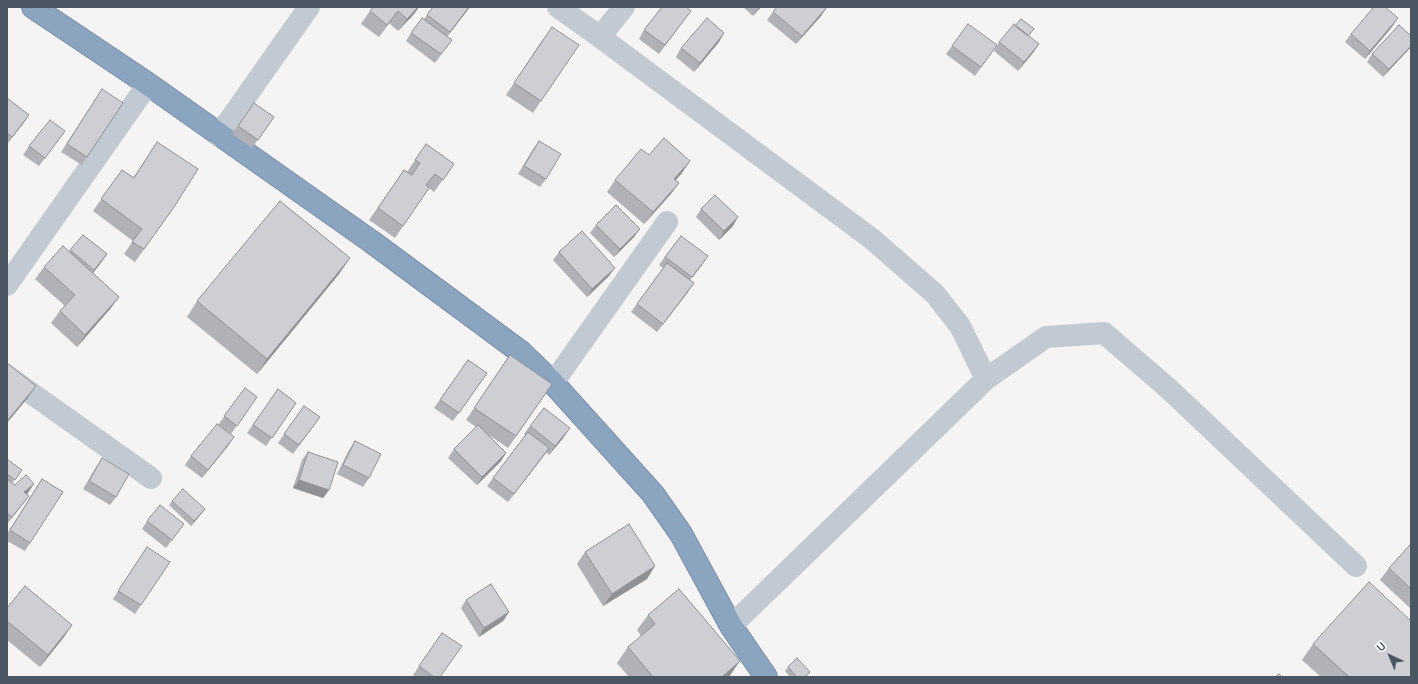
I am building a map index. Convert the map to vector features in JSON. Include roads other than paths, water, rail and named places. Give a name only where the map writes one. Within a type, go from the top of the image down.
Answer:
[{"type":"highway","points":[[33,7],[148,84],[372,242],[516,348],[553,383],[653,494],[681,534],[759,674]]},
{"type":"street","points":[[219,135],[309,7]]},
{"type":"street","points":[[558,7],[600,36],[872,239],[935,294],[960,326],[986,379]]},
{"type":"street","points":[[600,36],[624,7]]},
{"type":"street","points":[[7,285],[148,84]]},
{"type":"street","points":[[553,383],[667,222]]},
{"type":"street","points":[[731,626],[986,379],[1046,337],[1104,332],[1169,389],[1356,566]]},
{"type":"street","points":[[7,376],[151,478]]}]
